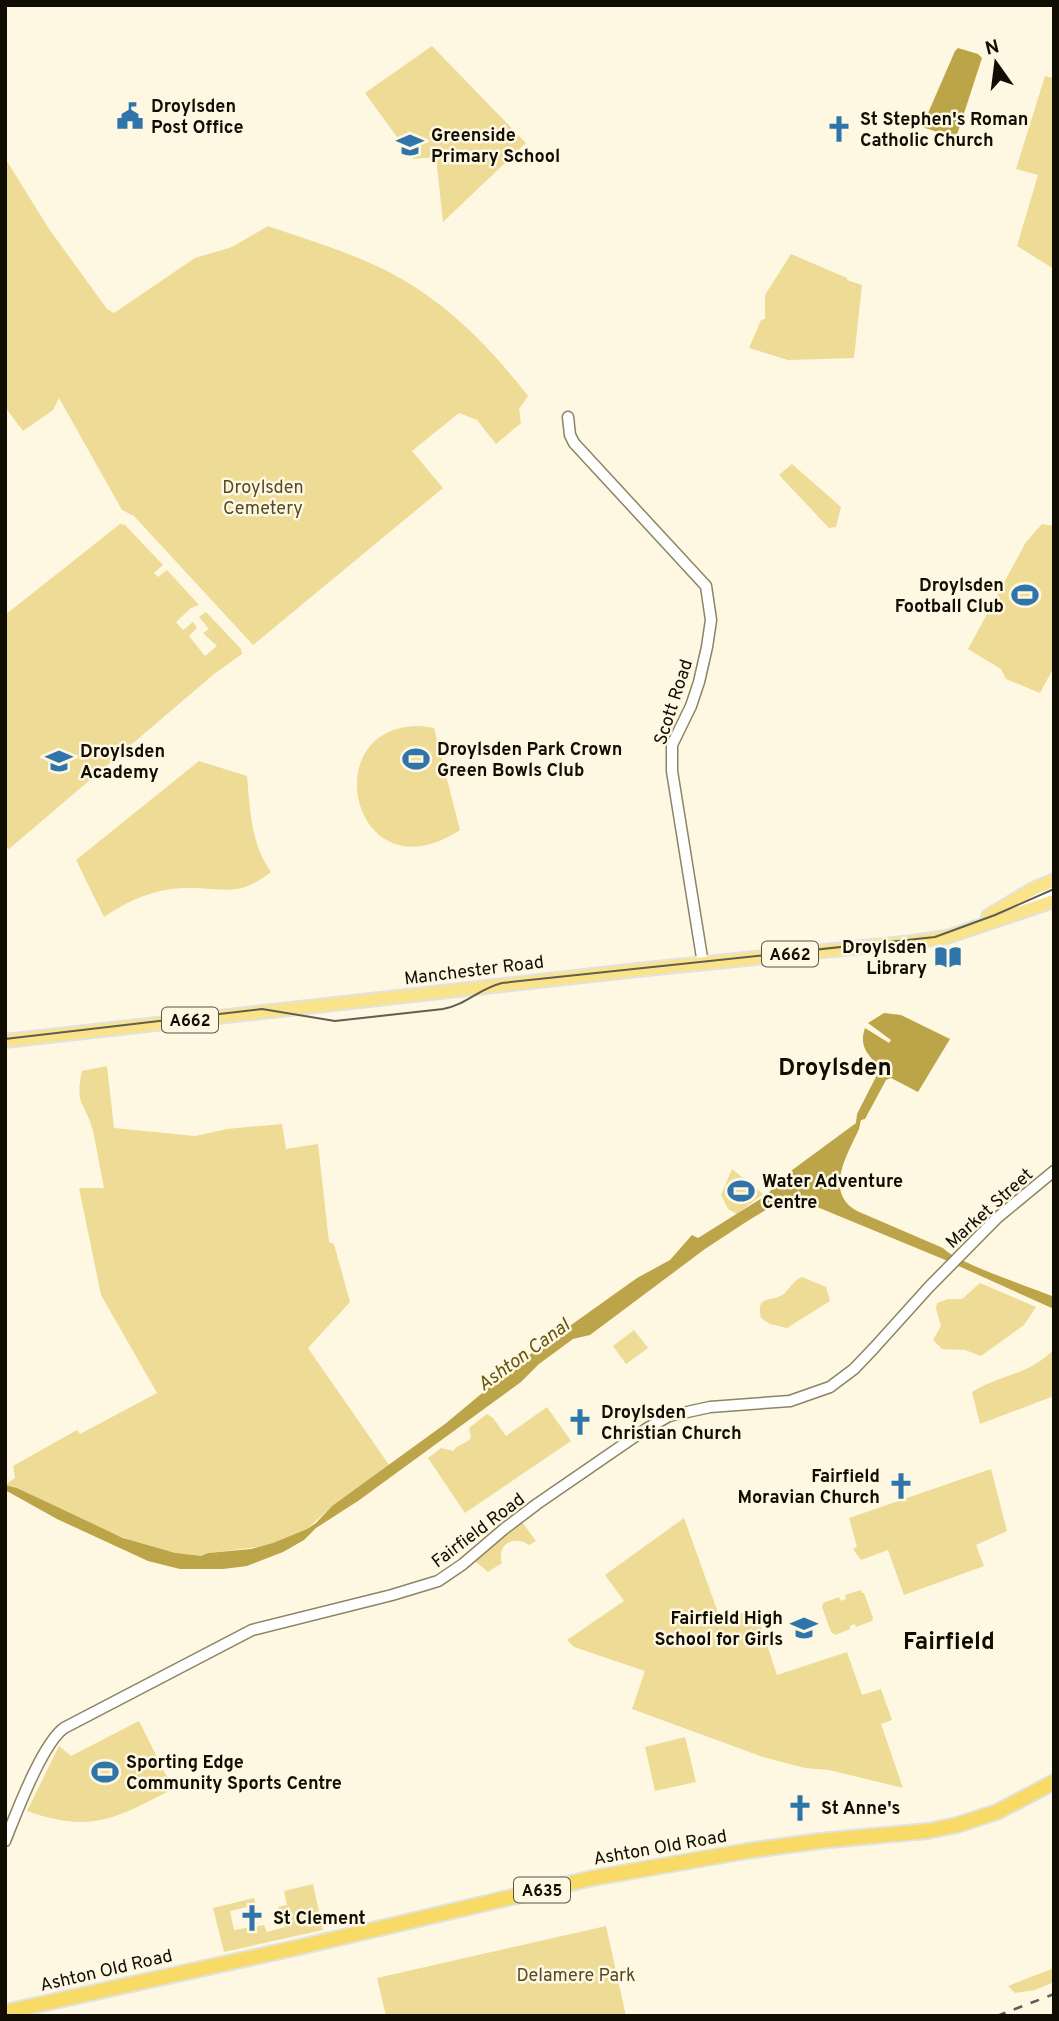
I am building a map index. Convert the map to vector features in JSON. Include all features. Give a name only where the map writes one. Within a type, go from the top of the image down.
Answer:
[{"type":"highway","name":"Ashton Old Road","points":[[5,2012],[300,1947],[593,1878],[798,1844],[928,1831],[957,1825],[998,1812],[1054,1782]]},
{"type":"main road","name":"Manchester Road","points":[[947,937],[1054,880]]},
{"type":"main road","name":"Manchester Road","points":[[5,1041],[913,942],[947,937],[1054,901]]},
{"type":"street","name":"Scott Road","points":[[568,417],[574,443],[706,586],[711,620],[707,647],[699,682],[691,706],[672,745],[671,758],[703,964]]},
{"type":"street","points":[[984,918],[1007,912],[1054,892]]},
{"type":"street","name":"Market Street","points":[[947,1269],[997,1218],[1054,1171]]},
{"type":"street","name":"Fairfield Road","points":[[5,1842],[55,1735],[64,1728],[252,1630],[406,1592],[438,1581],[543,1500],[668,1416],[710,1407],[798,1400],[824,1391],[854,1369],[947,1269]]},
{"type":"green space","points":[[432,46],[526,143],[443,222],[436,157],[413,159],[365,93]]},
{"type":"green space","points":[[1045,76],[1054,78],[1054,269],[1017,246],[1038,175],[1016,169]]},
{"type":"green space","name":"Droylsden Cemetery","points":[[5,158],[49,229],[107,309],[114,313],[195,258],[232,247],[268,226],[379,267],[442,307],[479,340],[528,396],[519,409],[521,423],[496,444],[477,420],[459,413],[412,451],[443,488],[253,645],[134,516],[122,510],[59,398],[53,410],[23,431],[5,407]]},
{"type":"green space","points":[[791,254],[862,285],[854,358],[788,360],[749,348],[761,320],[765,319],[765,295]]},
{"type":"green space","points":[[792,464],[841,507],[836,527],[829,528],[779,475]]},
{"type":"green space","name":"Droylsden Academy","points":[[120,524],[125,525],[163,565],[154,573],[158,577],[167,570],[199,605],[191,608],[176,622],[183,630],[193,622],[197,628],[189,636],[205,656],[217,646],[203,633],[209,629],[199,617],[206,612],[241,649],[242,654],[214,674],[9,849],[5,847],[5,615]]},
{"type":"green space","name":"Droylsden Football Club","points":[[1042,524],[1054,526],[1054,667],[1040,693],[1006,679],[1001,669],[968,649],[1026,542]]},
{"type":"green space","points":[[421,726],[434,728],[460,830],[423,846],[393,843],[372,828],[360,804],[357,776],[366,751],[387,733]]},
{"type":"green space","points":[[199,761],[247,776],[255,838],[271,872],[239,889],[184,888],[152,893],[123,905],[104,917],[76,860]]},
{"type":"green space","points":[[107,1066],[114,1128],[195,1136],[227,1129],[282,1124],[286,1149],[318,1144],[329,1242],[334,1244],[350,1302],[308,1348],[389,1465],[332,1506],[307,1529],[266,1546],[193,1557],[171,1553],[114,1534],[17,1488],[5,1485],[15,1478],[13,1466],[77,1430],[80,1434],[157,1393],[101,1295],[79,1188],[104,1188],[93,1131],[79,1091],[82,1071]]},
{"type":"green space","name":"Water Adventure Centre","points":[[732,1169],[763,1194],[737,1214],[728,1209],[721,1195]]},
{"type":"green space","points":[[802,1277],[826,1287],[830,1301],[787,1328],[770,1324],[761,1318],[763,1302],[781,1296]]},
{"type":"green space","points":[[980,1283],[1036,1307],[1024,1325],[981,1356],[965,1350],[942,1349],[933,1340],[941,1326],[937,1303],[948,1299],[962,1299]]},
{"type":"green space","points":[[634,1330],[648,1348],[626,1364],[613,1346]]},
{"type":"green space","points":[[1054,1349],[1054,1396],[980,1424],[972,1392],[1025,1370]]},
{"type":"green space","points":[[547,1407],[571,1441],[465,1513],[428,1458],[441,1448],[453,1451],[469,1440],[469,1428],[487,1414],[506,1436]]},
{"type":"green space","points":[[991,1469],[1007,1531],[976,1545],[984,1566],[904,1595],[888,1550],[861,1560],[853,1549],[857,1547],[849,1518]]},
{"type":"green space","points":[[684,1518],[721,1621],[755,1608],[777,1675],[847,1652],[862,1695],[881,1689],[892,1720],[881,1724],[903,1788],[763,1757],[632,1709],[645,1671],[574,1647],[567,1640],[624,1601],[605,1575]]},
{"type":"green space","points":[[522,1522],[536,1541],[529,1545],[518,1541],[508,1543],[502,1551],[502,1563],[488,1572],[475,1561]]},
{"type":"green space","points":[[861,1590],[872,1621],[856,1627],[855,1624],[835,1635],[831,1632],[823,1603],[839,1597],[841,1601],[846,1599],[845,1595]]},
{"type":"green space","name":"Sporting Edge Community Sports Centre","points":[[139,1721],[173,1789],[103,1820],[69,1821],[27,1811],[59,1746],[71,1756]]},
{"type":"green space","points":[[685,1737],[696,1782],[655,1791],[645,1747]]},
{"type":"green space","points":[[313,1884],[323,1930],[224,1952],[213,1908],[254,1898],[256,1905],[230,1911],[234,1930],[264,1925],[267,1932],[285,1927],[278,1907],[287,1905],[284,1891]]},
{"type":"green space","name":"Delamere Park","points":[[606,1926],[626,2016],[386,2016],[377,1978]]},
{"type":"green space","points":[[1054,1968],[1054,1982],[1035,1990],[1015,1993],[1008,1986]]},
{"type":"shaded area","points":[[958,48],[978,54],[982,58],[956,138],[922,127]]},
{"type":"shaded area","points":[[884,1013],[901,1015],[950,1039],[918,1092],[891,1078],[886,1080],[865,1119],[861,1120],[841,1172],[841,1194],[857,1211],[943,1248],[963,1261],[1054,1297],[1054,1309],[943,1259],[805,1202],[779,1202],[705,1249],[590,1335],[573,1339],[539,1364],[521,1382],[358,1501],[316,1528],[304,1540],[283,1552],[247,1566],[180,1569],[148,1561],[57,1519],[5,1490],[5,1485],[17,1488],[123,1538],[175,1553],[201,1556],[251,1549],[307,1529],[332,1506],[445,1424],[522,1360],[637,1278],[670,1260],[692,1235],[698,1238],[767,1195],[780,1179],[856,1123],[857,1114],[880,1069],[864,1047],[863,1035],[865,1028],[889,1043],[891,1040],[868,1023]]},
{"type":"tram line","points":[[5,1039],[262,1009],[335,1021],[443,1009],[502,983],[935,937],[1054,889]]},
{"type":"railway","points":[[997,2016],[1054,1994]]},
{"type":"place","name":"Droylsden Post Office","points":[[130,116]]},
{"type":"place","name":"St Stephen's Roman Catholic Church","points":[[839,129]]},
{"type":"place","name":"Greenside Primary School","points":[[410,145]]},
{"type":"place","name":"Droylsden Football Club","points":[[1025,595]]},
{"type":"place","name":"Droylsden Park Crown Green Bowls Club","points":[[416,759]]},
{"type":"place","name":"Droylsden Academy","points":[[59,761]]},
{"type":"place","name":"Droylsden Library","points":[[948,957]]},
{"type":"place","name":"Water Adventure Centre","points":[[741,1191]]},
{"type":"place","name":"Droylsden Christian Church","points":[[580,1422]]},
{"type":"place","name":"Fairfield Moravian Church","points":[[901,1486]]},
{"type":"place","name":"Fairfield High School for Girls","points":[[804,1628]]},
{"type":"place","name":"Sporting Edge Community Sports Centre","points":[[105,1772]]},
{"type":"place","name":"St Anne's","points":[[800,1808]]},
{"type":"place","name":"St Clement","points":[[252,1918]]},
{"type":"district","name":"Droylsden","points":[[835,1067]]},
{"type":"district","name":"Fairfield","points":[[949,1641]]},
{"type":"water label","name":"Ashton Canal","points":[[523,1354]]}]
